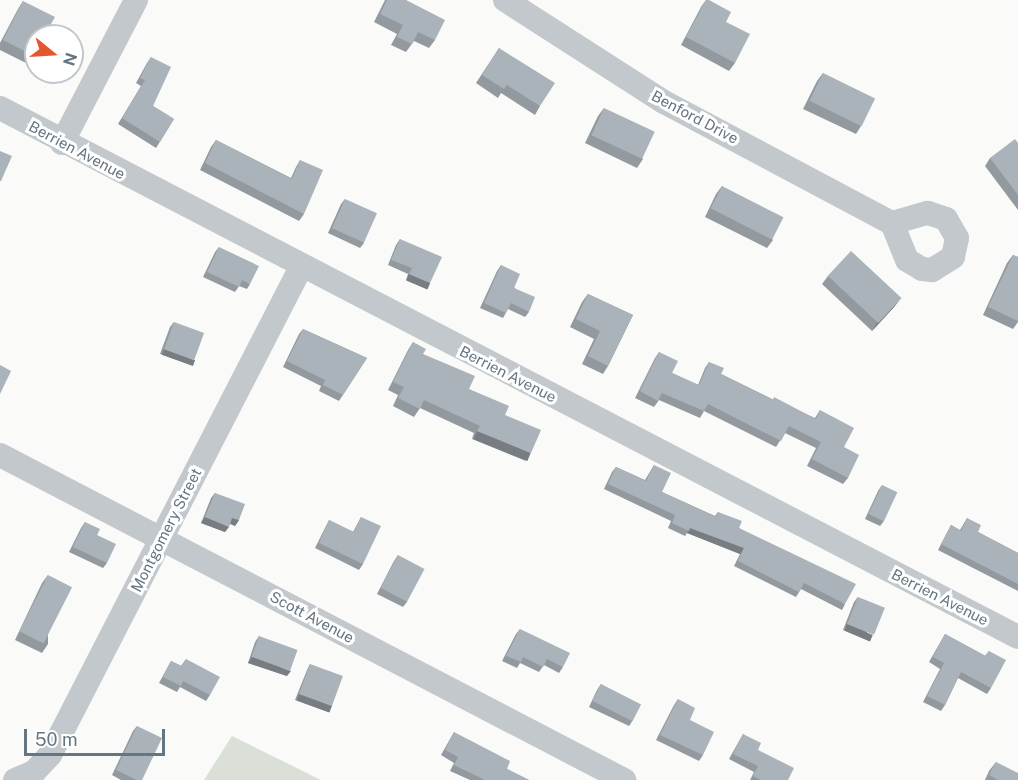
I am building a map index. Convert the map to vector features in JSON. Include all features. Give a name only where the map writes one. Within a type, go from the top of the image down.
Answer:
[{"type":"street","points":[[62,143],[136,0]]},
{"type":"street","name":"Benford Drive","points":[[505,0],[664,102],[892,223]]},
{"type":"street","name":"Berrien Avenue","points":[[0,108],[62,143],[1018,637]]},
{"type":"street","name":"Montgomery Street","points":[[15,780],[34,772],[50,755],[301,267]]},
{"type":"street","name":"Scott Avenue","points":[[0,455],[624,780]]},
{"type":"shaded area","points":[[232,736],[321,780],[204,780]]},
{"type":"building","points":[[387,0],[406,0],[445,20],[435,40],[418,32],[412,44],[397,37],[403,25],[380,14]]},
{"type":"building","points":[[706,0],[731,12],[726,22],[750,34],[735,63],[686,37]]},
{"type":"building","points":[[23,1],[55,17],[51,24],[24,24],[24,51],[3,40]]},
{"type":"building","points":[[499,48],[555,83],[540,106],[507,85],[504,89],[482,75]]},
{"type":"building","points":[[151,57],[171,67],[153,106],[174,119],[160,142],[122,118],[145,80],[140,78]]},
{"type":"building","points":[[823,73],[875,98],[862,126],[809,101]]},
{"type":"building","points":[[604,108],[655,132],[642,159],[591,135]]},
{"type":"building","points":[[1015,139],[1018,143],[1018,195],[990,158]]},
{"type":"building","points":[[216,140],[292,179],[300,160],[323,170],[304,214],[205,163]]},
{"type":"building","points":[[0,151],[12,156],[1,181],[0,181]]},
{"type":"building","points":[[722,186],[783,217],[772,240],[711,208]]},
{"type":"building","points":[[345,199],[377,213],[364,242],[332,228]]},
{"type":"building","points":[[400,239],[442,257],[430,283],[409,274],[412,268],[391,260]]},
{"type":"building","points":[[219,247],[259,266],[250,284],[242,280],[239,287],[207,272]]},
{"type":"building","points":[[851,251],[901,298],[878,323],[828,276]]},
{"type":"building","points":[[1013,255],[1018,257],[1018,321],[988,307]]},
{"type":"building","points":[[501,265],[520,274],[514,288],[535,297],[529,312],[511,303],[506,313],[484,303]]},
{"type":"building","points":[[588,294],[633,315],[608,366],[588,356],[600,331],[576,319]]},
{"type":"building","points":[[174,322],[204,333],[194,360],[164,349]]},
{"type":"building","points":[[303,329],[367,358],[343,395],[323,385],[325,380],[287,361]]},
{"type":"building","points":[[413,342],[426,349],[423,354],[475,376],[469,389],[509,406],[505,415],[541,430],[531,453],[477,431],[480,426],[424,400],[420,409],[398,398],[404,387],[393,382]]},
{"type":"building","points":[[659,352],[678,361],[672,373],[699,385],[709,362],[724,368],[721,374],[773,400],[774,397],[816,419],[820,410],[854,428],[844,447],[859,455],[848,478],[812,459],[821,442],[789,426],[781,441],[708,404],[704,411],[662,393],[658,401],[640,391]]},
{"type":"building","points":[[0,365],[11,371],[0,394]]},
{"type":"building","points":[[654,465],[671,473],[662,492],[716,517],[718,512],[742,521],[739,528],[856,584],[845,604],[804,583],[799,592],[738,561],[744,548],[690,528],[689,531],[672,523],[675,515],[608,484],[616,467],[646,481]]},
{"type":"building","points":[[882,485],[897,492],[884,521],[868,514]]},
{"type":"building","points":[[215,493],[245,504],[239,520],[232,518],[229,527],[205,517]]},
{"type":"building","points":[[361,517],[381,526],[363,564],[319,543],[329,520],[354,532]]},
{"type":"building","points":[[967,518],[981,525],[978,532],[1018,553],[1018,584],[941,544],[951,525],[961,531]]},
{"type":"building","points":[[85,522],[100,529],[97,535],[116,544],[107,563],[73,547]]},
{"type":"building","points":[[398,555],[424,569],[407,602],[381,588]]},
{"type":"building","points":[[48,575],[72,587],[43,643],[19,631]]},
{"type":"building","points":[[858,597],[885,608],[874,635],[847,624]]},
{"type":"building","points":[[520,629],[570,653],[563,667],[547,659],[543,667],[523,657],[521,662],[506,656]]},
{"type":"building","points":[[945,634],[986,656],[989,651],[1006,660],[991,688],[961,672],[945,705],[927,696],[944,663],[933,657]]},
{"type":"building","points":[[259,636],[298,650],[290,671],[251,657]]},
{"type":"building","points":[[186,659],[220,677],[210,695],[183,681],[181,686],[163,677],[171,661],[182,666]]},
{"type":"building","points":[[310,664],[343,676],[332,706],[299,694]]},
{"type":"building","points":[[601,684],[641,704],[632,721],[592,701]]},
{"type":"building","points":[[678,699],[695,708],[690,720],[714,732],[703,755],[660,735]]},
{"type":"building","points":[[137,726],[162,738],[142,780],[116,770]]},
{"type":"building","points":[[454,732],[510,761],[507,769],[529,780],[485,780],[454,765],[458,757],[445,750]]},
{"type":"building","points":[[743,734],[761,743],[758,750],[794,768],[788,780],[761,780],[753,776],[758,766],[733,754]]},
{"type":"building","points":[[996,762],[1018,773],[1018,780],[998,780],[989,775]]}]
